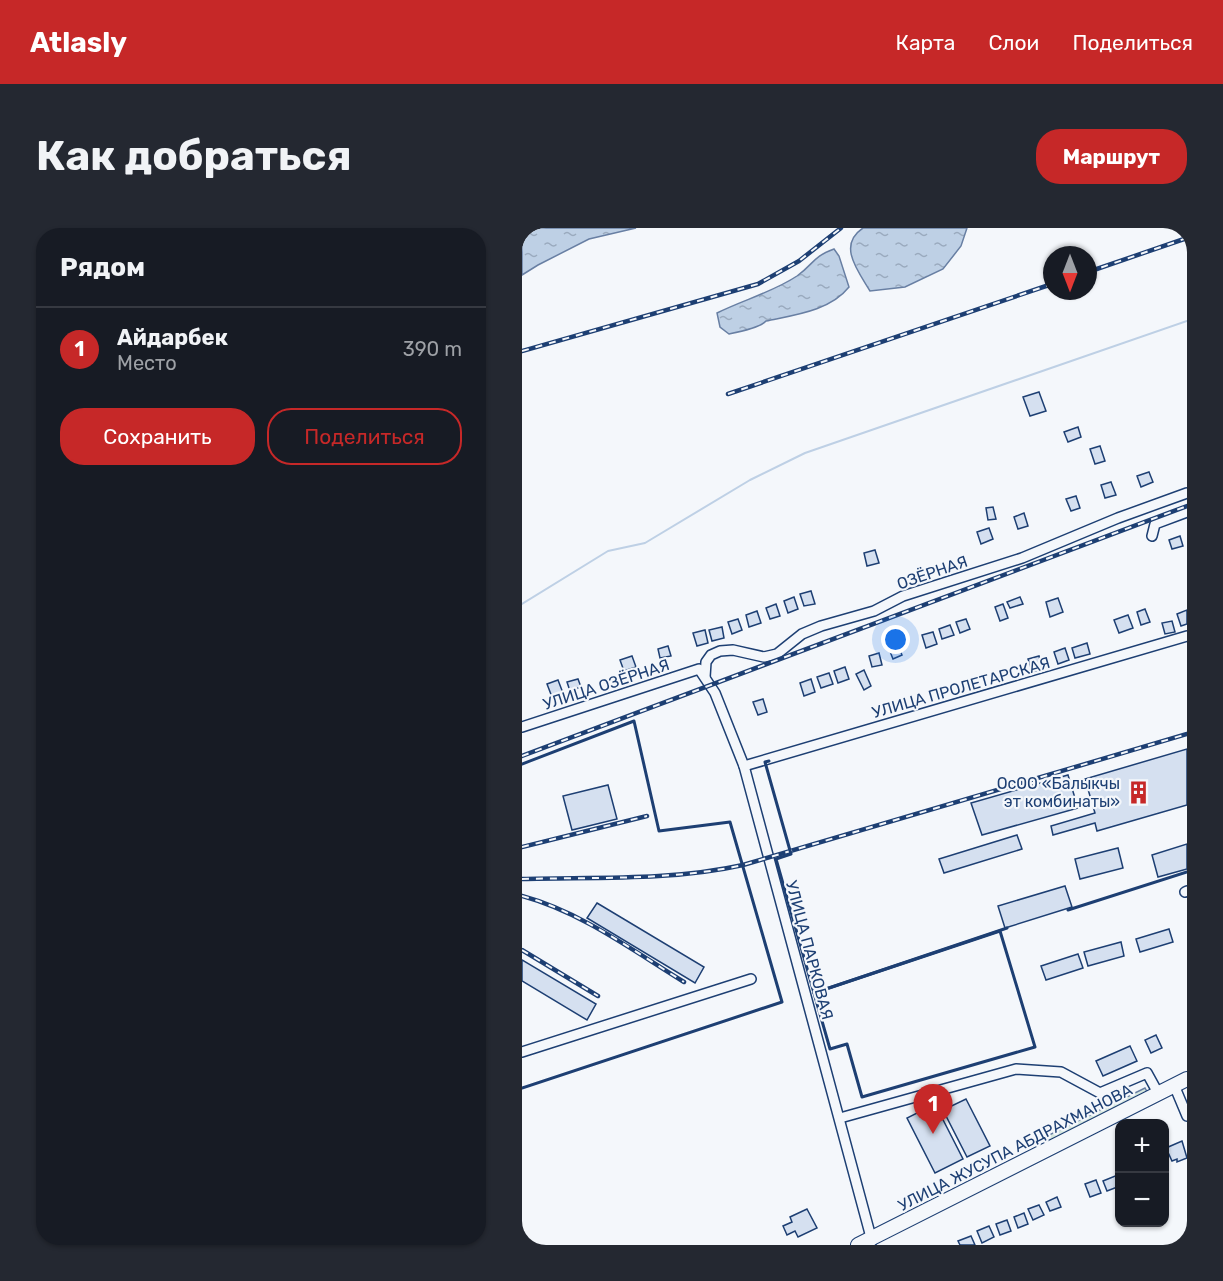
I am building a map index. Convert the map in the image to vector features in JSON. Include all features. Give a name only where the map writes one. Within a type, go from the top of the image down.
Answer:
[{"type":"highway","name":"УЛИЦА ЖУСУПА АБДРАХМАНОВА","points":[[858,1245],[872,1241],[1187,1078]]},
{"type":"street","name":"ОЗЁРНАЯ","points":[[702,673],[711,655],[720,651],[733,650],[764,657],[777,654],[802,634],[821,626],[874,612],[903,596],[1022,558],[1118,518],[1187,493]]},
{"type":"street","points":[[1152,536],[1155,524],[1187,512]]},
{"type":"street","name":"УЛИЦА ПРОЛЕТАРСКАЯ","points":[[744,766],[1187,636]]},
{"type":"street","name":"УЛИЦА ОЗЁРНАЯ","points":[[522,727],[702,673]]},
{"type":"street","name":"УЛИЦА ПАРКОВАЯ","points":[[702,673],[716,693],[744,766],[872,1241]]},
{"type":"street","points":[[522,1052],[751,979]]},
{"type":"street","points":[[840,1118],[1016,1069],[1061,1072],[1100,1093],[1147,1073],[1158,1093]]},
{"type":"street","points":[[1174,1085],[1187,1116]]},
{"type":"green space","points":[[1145,1088],[1150,1097],[1052,1147],[1047,1136]]},
{"type":"water","points":[[522,228],[636,228],[589,239],[522,275]]},
{"type":"water","points":[[863,228],[967,228],[961,246],[943,269],[905,287],[870,291],[856,267],[851,250],[851,242]]},
{"type":"water","points":[[834,249],[839,256],[849,287],[832,302],[811,311],[766,321],[754,328],[738,332],[729,334],[720,327],[717,313],[788,282],[821,255]]},
{"type":"building","points":[[1039,392],[1046,411],[1030,416],[1023,397]]},
{"type":"building","points":[[1078,427],[1081,437],[1068,442],[1064,432]]},
{"type":"building","points":[[1100,446],[1105,461],[1095,464],[1090,449]]},
{"type":"building","points":[[1149,472],[1153,482],[1141,487],[1137,476]]},
{"type":"building","points":[[1111,482],[1116,495],[1105,498],[1101,485]]},
{"type":"building","points":[[1076,496],[1080,508],[1071,511],[1066,499]]},
{"type":"building","points":[[993,507],[996,519],[988,520],[986,508]]},
{"type":"building","points":[[1024,513],[1028,526],[1018,529],[1014,517]]},
{"type":"building","points":[[989,528],[993,539],[981,544],[977,532]]},
{"type":"building","points":[[1180,536],[1183,546],[1172,549],[1169,540]]},
{"type":"building","points":[[875,550],[879,563],[867,566],[864,553]]},
{"type":"building","points":[[811,591],[815,604],[804,606],[800,594]]},
{"type":"building","points":[[794,597],[798,609],[788,613],[784,601]]},
{"type":"building","points":[[1020,597],[1023,604],[1010,608],[1007,602]]},
{"type":"building","points":[[1058,598],[1063,612],[1050,617],[1046,602]]},
{"type":"building","points":[[776,604],[780,616],[770,619],[766,608]]},
{"type":"building","points":[[1003,604],[1008,618],[1000,621],[995,607]]},
{"type":"building","points":[[1145,609],[1150,622],[1141,625],[1137,612]]},
{"type":"building","points":[[1187,610],[1187,624],[1181,626],[1177,614]]},
{"type":"building","points":[[757,611],[761,623],[749,627],[746,615]]},
{"type":"building","points":[[1128,615],[1133,628],[1119,633],[1114,620]]},
{"type":"building","points":[[738,619],[742,630],[732,634],[728,622]]},
{"type":"building","points":[[966,619],[970,629],[960,633],[956,622]]},
{"type":"building","points":[[1172,621],[1175,632],[1165,634],[1162,623]]},
{"type":"building","points":[[950,625],[954,635],[942,639],[939,629]]},
{"type":"building","points":[[722,627],[724,638],[712,641],[709,630]]},
{"type":"building","points":[[705,630],[708,643],[697,646],[693,633]]},
{"type":"building","points":[[933,632],[937,644],[926,648],[922,635]]},
{"type":"building","points":[[1087,643],[1090,654],[1075,658],[1072,648]]},
{"type":"building","points":[[898,645],[902,655],[893,659],[889,649]]},
{"type":"building","points":[[668,646],[671,656],[660,658],[658,649]]},
{"type":"building","points":[[1065,648],[1069,660],[1058,664],[1054,652]]},
{"type":"building","points":[[879,653],[882,665],[872,667],[869,656]]},
{"type":"building","points":[[632,656],[636,667],[624,671],[620,660]]},
{"type":"building","points":[[1039,656],[1042,669],[1032,672],[1028,659]]},
{"type":"building","points":[[845,667],[849,679],[838,683],[834,671]]},
{"type":"building","points":[[864,670],[871,686],[864,690],[856,674]]},
{"type":"building","points":[[829,673],[833,684],[821,688],[817,677]]},
{"type":"building","points":[[578,679],[581,687],[570,691],[567,682]]},
{"type":"building","points":[[811,679],[815,692],[804,696],[800,683]]},
{"type":"building","points":[[558,680],[563,693],[552,697],[547,684]]},
{"type":"building","points":[[763,699],[767,712],[758,715],[753,702]]},
{"type":"building","name":"ОсОО «Балыкчы эт комбинаты»","points":[[1187,749],[1187,805],[1097,831],[1095,823],[1053,835],[1051,826],[1095,813],[1085,779]]},
{"type":"building","points":[[1068,775],[1078,808],[982,835],[971,803]]},
{"type":"building","points":[[608,785],[617,819],[572,830],[563,796]]},
{"type":"building","points":[[1017,835],[1022,849],[944,873],[939,859]]},
{"type":"building","points":[[1187,844],[1187,869],[1158,877],[1152,855]]},
{"type":"building","points":[[1118,848],[1123,868],[1080,879],[1075,859]]},
{"type":"building","points":[[1065,886],[1072,907],[1005,928],[998,906]]},
{"type":"building","points":[[597,903],[704,967],[695,983],[587,918]]},
{"type":"building","points":[[1169,929],[1173,942],[1140,952],[1136,939]]},
{"type":"building","points":[[1121,942],[1124,956],[1088,966],[1084,952]]},
{"type":"building","points":[[1078,954],[1083,968],[1046,980],[1041,966]]},
{"type":"building","points":[[522,960],[596,1004],[587,1020],[522,981]]},
{"type":"building","points":[[1156,1035],[1162,1048],[1151,1053],[1145,1040]]},
{"type":"building","points":[[1130,1046],[1137,1061],[1103,1076],[1096,1061]]},
{"type":"building","points":[[966,1099],[990,1146],[967,1157],[943,1110]]},
{"type":"building","points":[[935,1104],[963,1159],[935,1173],[907,1118]]},
{"type":"building","points":[[1182,1141],[1187,1158],[1177,1162],[1177,1159],[1172,1161],[1169,1147]]},
{"type":"building","points":[[1115,1176],[1115,1188],[1107,1191],[1103,1181]]},
{"type":"building","points":[[1096,1180],[1101,1193],[1090,1197],[1085,1184]]},
{"type":"building","points":[[1057,1197],[1061,1207],[1050,1211],[1046,1202]]},
{"type":"building","points":[[1039,1205],[1044,1215],[1033,1220],[1028,1209]]},
{"type":"building","points":[[807,1209],[817,1228],[798,1237],[795,1231],[787,1235],[783,1226],[792,1222],[790,1217]]},
{"type":"building","points":[[1024,1213],[1028,1224],[1018,1228],[1014,1217]]},
{"type":"building","points":[[1007,1220],[1011,1231],[1000,1235],[996,1224]]},
{"type":"building","points":[[989,1226],[994,1237],[982,1243],[977,1231]]},
{"type":"building","points":[[971,1236],[975,1245],[960,1245],[958,1241]]},
{"type":"waterway","points":[[522,604],[608,551],[645,543],[750,480],[805,453],[1187,321]]},
{"type":"railway","points":[[522,351],[758,284],[799,261],[841,228]]},
{"type":"railway","points":[[1097,269],[1187,238]]},
{"type":"railway","points":[[728,394],[1043,287]]},
{"type":"railway","points":[[522,756],[1187,506]]},
{"type":"railway","points":[[522,879],[661,876],[743,865],[1187,734]]},
{"type":"railway","points":[[522,847],[647,816]]},
{"type":"railway","points":[[522,896],[544,903],[585,922],[684,982]]},
{"type":"railway","points":[[522,950],[598,996]]},
{"type":"wall","points":[[522,764],[634,721],[659,831],[730,822],[782,1002],[522,1088]]},
{"type":"wall","points":[[769,761],[765,762],[791,854],[776,859],[814,993],[1007,928]]},
{"type":"wall","points":[[1068,910],[1187,872]]},
{"type":"wall","points":[[1000,931],[1035,1047],[862,1097],[847,1044],[830,1049],[814,993],[1000,931]]},
{"type":"place","name":"ОсОО «Балыкчы эт комбинаты»","points":[[1138,792]]},
{"type":"place","name":"Айдарбек","points":[[933,1134]]}]
